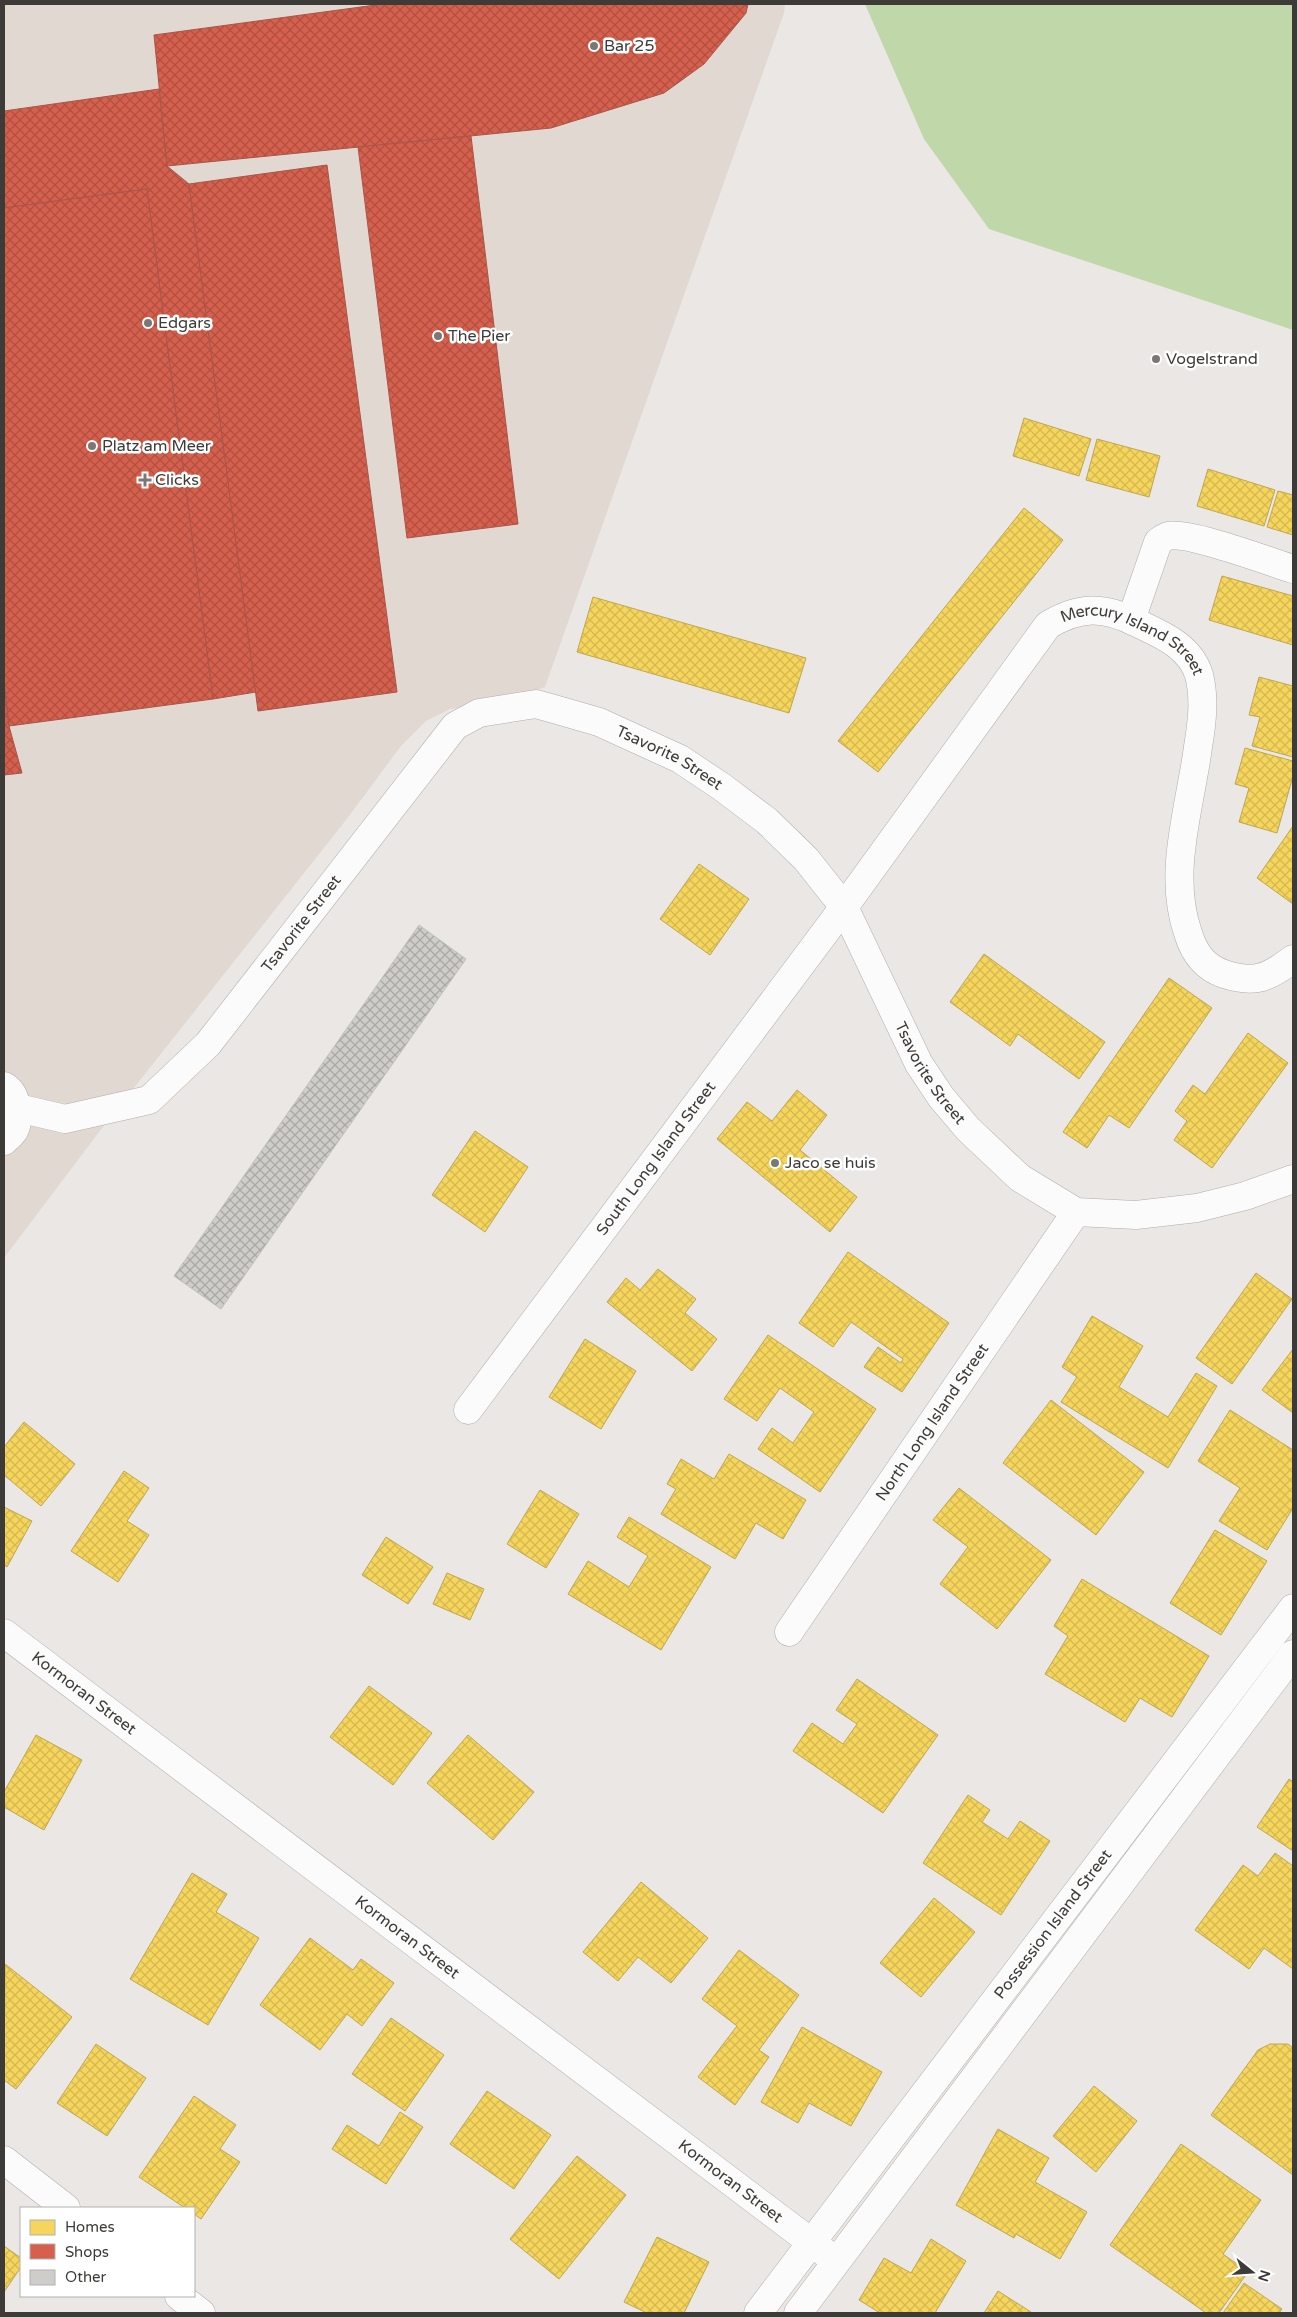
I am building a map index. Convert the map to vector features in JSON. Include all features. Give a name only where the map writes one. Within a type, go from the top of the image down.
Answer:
[{"type":"street","points":[[1132,620],[1158,542],[1168,536],[1181,536],[1217,545],[1293,569]]},
{"type":"street","name":"Mercury Island Street","points":[[844,907],[1048,626],[1066,614],[1090,610],[1132,620],[1178,644],[1190,658],[1198,674],[1202,694],[1201,726],[1178,870],[1181,914],[1191,944],[1199,958],[1212,970],[1242,978],[1259,980],[1274,974],[1293,959]]},
{"type":"street","name":"Tsavorite Street","points":[[18,1108],[65,1119],[148,1100],[208,1044],[455,726],[480,713],[536,704],[599,722],[680,759],[722,787],[767,821],[806,859],[844,907],[919,1064],[941,1097],[968,1129],[1020,1178],[1076,1212],[1136,1215],[1197,1208],[1245,1196],[1293,1179]]},
{"type":"street","name":"South Long Island Street","points":[[468,1410],[844,907]]},
{"type":"street","points":[[4,1086],[8,1088],[18,1108],[15,1130],[4,1141]]},
{"type":"street","name":"North Long Island Street","points":[[789,1632],[1076,1212]]},
{"type":"street","name":"Possession Island Street","points":[[758,2313],[1293,1608]]},
{"type":"street","name":"Kormoran Street","points":[[4,1633],[836,2261]]},
{"type":"street","name":"Possession Island Street","points":[[798,2313],[1293,1654]]},
{"type":"street","points":[[4,2160],[65,2207]]},
{"type":"street","points":[[180,2297],[201,2313]]},
{"type":"shaded area","points":[[4,4],[785,4],[784,13],[545,687],[508,701],[450,709],[426,721],[401,746],[346,820],[99,1132],[4,1258]]},
{"type":"shaded area","points":[[865,4],[1293,4],[1293,330],[989,229],[924,139]]},
{"type":"building: Homes","points":[[1024,418],[1091,439],[1079,476],[1013,456]]},
{"type":"building: Homes","points":[[1097,439],[1160,456],[1149,497],[1086,480]]},
{"type":"building: Homes","points":[[1208,469],[1275,490],[1264,526],[1197,506]]},
{"type":"building: Homes","points":[[1278,491],[1293,495],[1293,535],[1267,527]]},
{"type":"building: Homes","points":[[1024,508],[1063,540],[878,772],[838,741]]},
{"type":"building: Homes","points":[[1222,576],[1293,596],[1293,645],[1209,620]]},
{"type":"building: Homes","points":[[593,597],[806,658],[789,713],[577,652]]},
{"type":"building: Homes","points":[[1259,677],[1293,686],[1293,757],[1252,746],[1260,717],[1249,715]]},
{"type":"building: Homes","points":[[1245,748],[1293,761],[1293,776],[1277,833],[1239,822],[1249,788],[1235,784]]},
{"type":"building: Homes","points":[[1293,826],[1293,904],[1257,878]]},
{"type":"building: Homes","points":[[699,864],[749,899],[710,955],[660,919]]},
{"type":"building: Homes","points":[[984,954],[1105,1042],[1079,1079],[1018,1034],[1010,1046],[950,1002]]},
{"type":"building: Homes","points":[[1169,978],[1212,1008],[1129,1128],[1109,1115],[1087,1148],[1063,1132]]},
{"type":"building: Homes","points":[[1248,1033],[1288,1063],[1212,1168],[1174,1140],[1187,1121],[1175,1111],[1193,1085],[1205,1094]]},
{"type":"building: Homes","points":[[797,1090],[827,1115],[800,1150],[857,1197],[830,1232],[717,1139],[747,1102],[772,1121]]},
{"type":"building: Homes","points":[[475,1131],[528,1167],[485,1232],[432,1195]]},
{"type":"building: Homes","points":[[848,1252],[949,1323],[902,1392],[864,1367],[878,1347],[901,1363],[903,1359],[851,1322],[833,1347],[799,1323]]},
{"type":"building: Homes","points":[[658,1269],[696,1299],[685,1313],[717,1339],[692,1371],[607,1302],[626,1278],[640,1290]]},
{"type":"building: Homes","points":[[1256,1273],[1292,1299],[1232,1384],[1196,1358]]},
{"type":"building: Homes","points":[[1092,1316],[1143,1346],[1119,1387],[1168,1417],[1196,1373],[1217,1386],[1168,1468],[1061,1402],[1077,1377],[1062,1367]]},
{"type":"building: Homes","points":[[768,1335],[876,1409],[820,1492],[758,1449],[772,1428],[793,1443],[814,1412],[780,1388],[757,1421],[724,1399]]},
{"type":"building: Homes","points":[[585,1339],[636,1371],[601,1429],[549,1397]]},
{"type":"building: Homes","points":[[1293,1349],[1293,1413],[1262,1390]]},
{"type":"building: Homes","points":[[1051,1400],[1144,1472],[1096,1535],[1003,1463]]},
{"type":"building: Homes","points":[[1230,1410],[1293,1450],[1293,1508],[1267,1550],[1219,1521],[1240,1488],[1198,1461]]},
{"type":"building: Homes","points":[[24,1422],[75,1464],[41,1506],[4,1475],[4,1447]]},
{"type":"building: Homes","points":[[729,1454],[806,1500],[783,1539],[756,1523],[735,1559],[661,1514],[676,1489],[667,1484],[681,1459],[714,1479]]},
{"type":"building: Homes","points":[[124,1471],[149,1488],[127,1521],[149,1535],[118,1582],[71,1551]]},
{"type":"building: Homes","points":[[959,1488],[1051,1560],[997,1629],[940,1584],[968,1547],[933,1520]]},
{"type":"building: Homes","points":[[540,1490],[579,1514],[546,1568],[507,1544]]},
{"type":"building: Homes","points":[[4,1507],[32,1521],[7,1567],[4,1565]]},
{"type":"building: Homes","points":[[629,1517],[711,1567],[661,1650],[568,1594],[588,1561],[629,1587],[648,1556],[617,1537]]},
{"type":"building: Homes","points":[[1215,1530],[1267,1561],[1221,1635],[1170,1603]]},
{"type":"building: Homes","points":[[386,1537],[433,1567],[408,1604],[362,1575]]},
{"type":"building: Homes","points":[[447,1573],[484,1589],[470,1620],[433,1604]]},
{"type":"building: Homes","points":[[1082,1579],[1209,1656],[1172,1717],[1140,1698],[1125,1722],[1045,1674],[1068,1636],[1054,1626]]},
{"type":"building: Homes","points":[[857,1679],[938,1735],[883,1813],[793,1751],[812,1723],[843,1744],[857,1724],[836,1710]]},
{"type":"building: Homes","points":[[369,1686],[432,1733],[393,1785],[330,1737]]},
{"type":"building: Homes","points":[[36,1735],[82,1760],[44,1830],[4,1807],[4,1792]]},
{"type":"building: Homes","points":[[468,1735],[534,1792],[493,1840],[427,1783]]},
{"type":"building: Homes","points":[[1289,1779],[1293,1782],[1293,1851],[1257,1827]]},
{"type":"building: Homes","points":[[968,1795],[990,1810],[982,1822],[1008,1839],[1020,1821],[1050,1841],[1001,1915],[923,1863]]},
{"type":"building: Homes","points":[[1275,1853],[1293,1866],[1293,1969],[1264,1948],[1249,1969],[1195,1930],[1243,1865],[1258,1876]]},
{"type":"building: Homes","points":[[192,1873],[227,1894],[216,1912],[259,1938],[208,2025],[130,1979]]},
{"type":"building: Homes","points":[[641,1882],[708,1938],[671,1983],[638,1957],[618,1981],[583,1952]]},
{"type":"building: Homes","points":[[934,1898],[975,1932],[921,1997],[880,1963]]},
{"type":"building: Homes","points":[[310,1938],[353,1970],[361,1959],[394,1983],[362,2026],[347,2014],[320,2050],[260,2005]]},
{"type":"building: Homes","points":[[739,1950],[799,1995],[759,2050],[769,2057],[735,2105],[698,2077],[737,2026],[702,1999]]},
{"type":"building: Homes","points":[[5,1964],[72,2017],[16,2089],[4,2080]]},
{"type":"building: Homes","points":[[391,2018],[444,2055],[405,2111],[352,2074]]},
{"type":"building: Homes","points":[[802,2027],[882,2072],[851,2126],[809,2103],[798,2123],[761,2102]]},
{"type":"building: Homes","points":[[96,2044],[146,2078],[107,2136],[57,2103]]},
{"type":"building: Homes","points":[[1270,2044],[1288,2044],[1293,2048],[1293,2175],[1211,2115],[1258,2050]]},
{"type":"building: Homes","points":[[1094,2086],[1137,2121],[1096,2172],[1053,2136]]},
{"type":"building: Homes","points":[[487,2091],[551,2135],[514,2189],[450,2144]]},
{"type":"building: Homes","points":[[194,2096],[236,2125],[220,2149],[240,2162],[201,2219],[195,2215],[195,2207],[184,2207],[139,2177]]},
{"type":"building: Homes","points":[[400,2112],[423,2127],[386,2184],[332,2149],[347,2125],[379,2146]]},
{"type":"building: Homes","points":[[998,2129],[1049,2158],[1035,2182],[1087,2212],[1060,2259],[1016,2234],[1014,2238],[956,2205]]},
{"type":"building: Homes","points":[[1181,2144],[1261,2200],[1223,2254],[1248,2272],[1219,2313],[1206,2313],[1110,2245]]},
{"type":"building: Homes","points":[[577,2156],[626,2195],[559,2279],[510,2239]]},
{"type":"building: Homes","points":[[657,2237],[709,2262],[684,2313],[647,2313],[624,2302]]},
{"type":"building: Homes","points":[[931,2239],[966,2261],[935,2313],[880,2313],[859,2300],[884,2258],[911,2273]]},
{"type":"building: Homes","points":[[4,2246],[20,2257],[20,2268],[4,2292]]},
{"type":"building: Homes","points":[[1244,2283],[1282,2309],[1279,2313],[1223,2313]]},
{"type":"building: Homes","points":[[998,2291],[1031,2312],[984,2313]]},
{"type":"building: Shops","points":[[383,4],[748,4],[746,13],[704,64],[664,93],[551,128],[167,166],[154,35]]},
{"type":"building: Shops","points":[[159,89],[167,166],[189,184],[256,692],[213,699],[147,189],[4,208],[4,111]]},
{"type":"building: Shops","name":"The Pier","points":[[471,136],[518,524],[407,538],[358,147]]},
{"type":"building: Shops","points":[[327,165],[397,692],[258,711],[189,184]]},
{"type":"building: Shops","name":"Platz am Meer","points":[[147,189],[213,699],[9,726],[4,684],[4,208]]},
{"type":"building: Shops","points":[[4,684],[9,726],[22,773],[4,775]]},
{"type":"building: Other","points":[[419,925],[466,959],[221,1309],[174,1276]]},
{"type":"place","name":"Bar 25","points":[[594,46]]},
{"type":"place","name":"Edgars","points":[[148,323]]},
{"type":"place","name":"The Pier","points":[[438,336]]},
{"type":"place","name":"Vogelstrand","points":[[1156,359]]},
{"type":"place","name":"Platz am Meer","points":[[92,446]]},
{"type":"place","name":"Clicks","points":[[145,480]]},
{"type":"place","name":"Jaco se huis","points":[[775,1163]]}]
